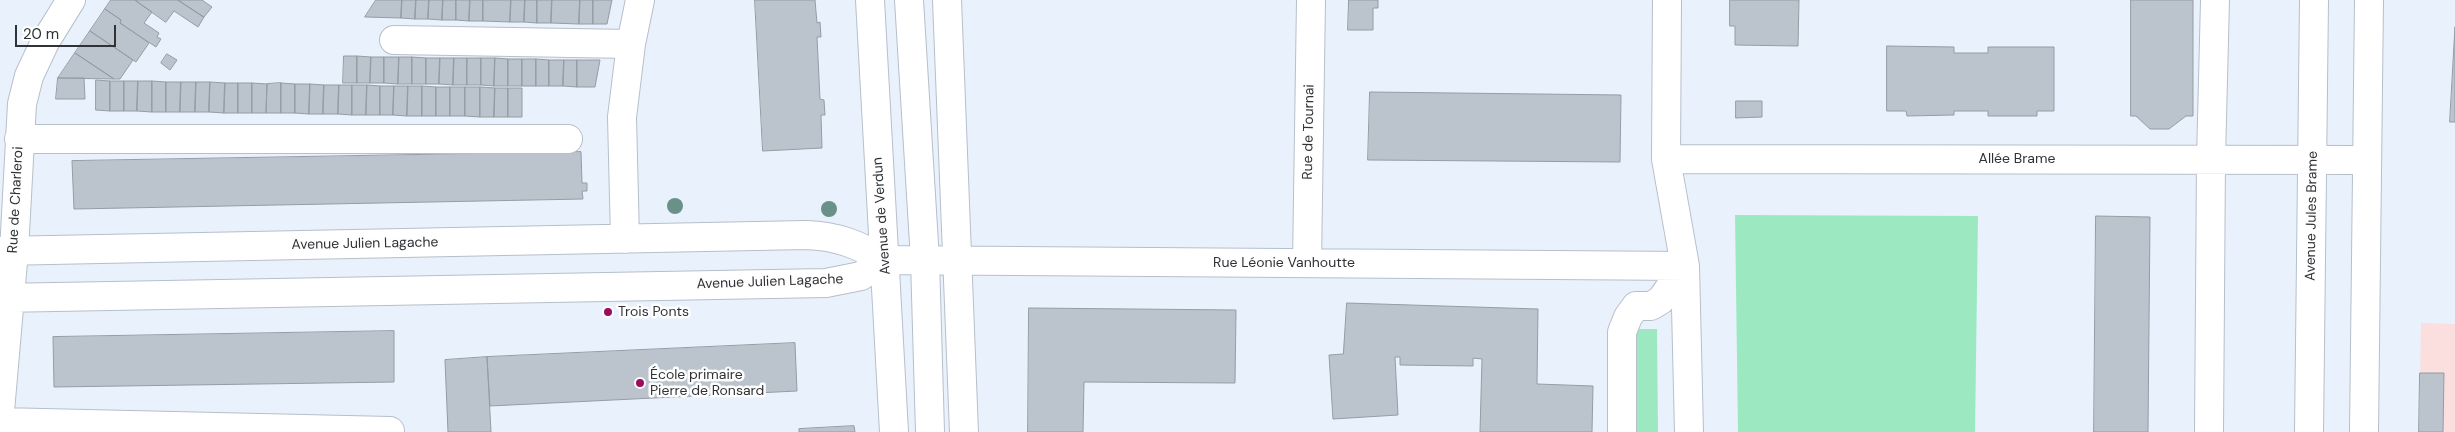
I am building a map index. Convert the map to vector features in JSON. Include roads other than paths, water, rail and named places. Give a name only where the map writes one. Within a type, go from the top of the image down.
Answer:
[{"type":"street","name":"Rue de Charleroi","points":[[0,411],[7,251],[22,104],[29,76],[45,42],[71,0]]},
{"type":"street","points":[[625,239],[622,117],[631,44],[640,0]]},
{"type":"street","name":"Avenue de Verdun","points":[[870,0],[884,260],[890,324],[894,432]]},
{"type":"street","points":[[909,0],[925,260],[930,432]]},
{"type":"street","points":[[947,0],[964,432]]},
{"type":"street","name":"Rue de Tournai","points":[[1307,263],[1311,0]]},
{"type":"street","points":[[1668,0],[1666,158],[1685,266],[1689,432]]},
{"type":"street","points":[[2210,432],[2211,160],[2216,0]]},
{"type":"street","name":"Avenue Jules Brame","points":[[2309,432],[2314,0]]},
{"type":"street","points":[[2364,432],[2369,0]]},
{"type":"street","points":[[394,40],[631,44]]},
{"type":"street","points":[[19,139],[568,139]]},
{"type":"street","name":"Allée Brame","points":[[1666,158],[2368,160]]},
{"type":"street","name":"Avenue Julien Lagache","points":[[5,298],[826,283],[861,276],[884,260],[860,246],[829,236],[7,251]]},
{"type":"street","name":"Rue Léonie Vanhoutte","points":[[884,260],[1685,266]]},
{"type":"street","points":[[1622,432],[1622,332],[1628,317],[1636,306],[1651,306],[1661,300],[1685,266]]},
{"type":"street","points":[[0,422],[390,431]]},
{"type":"place","name":"Trois Ponts","points":[[608,312]]},
{"type":"place","name":"École primaire Pierre de Ronsard","points":[[640,383]]}]
